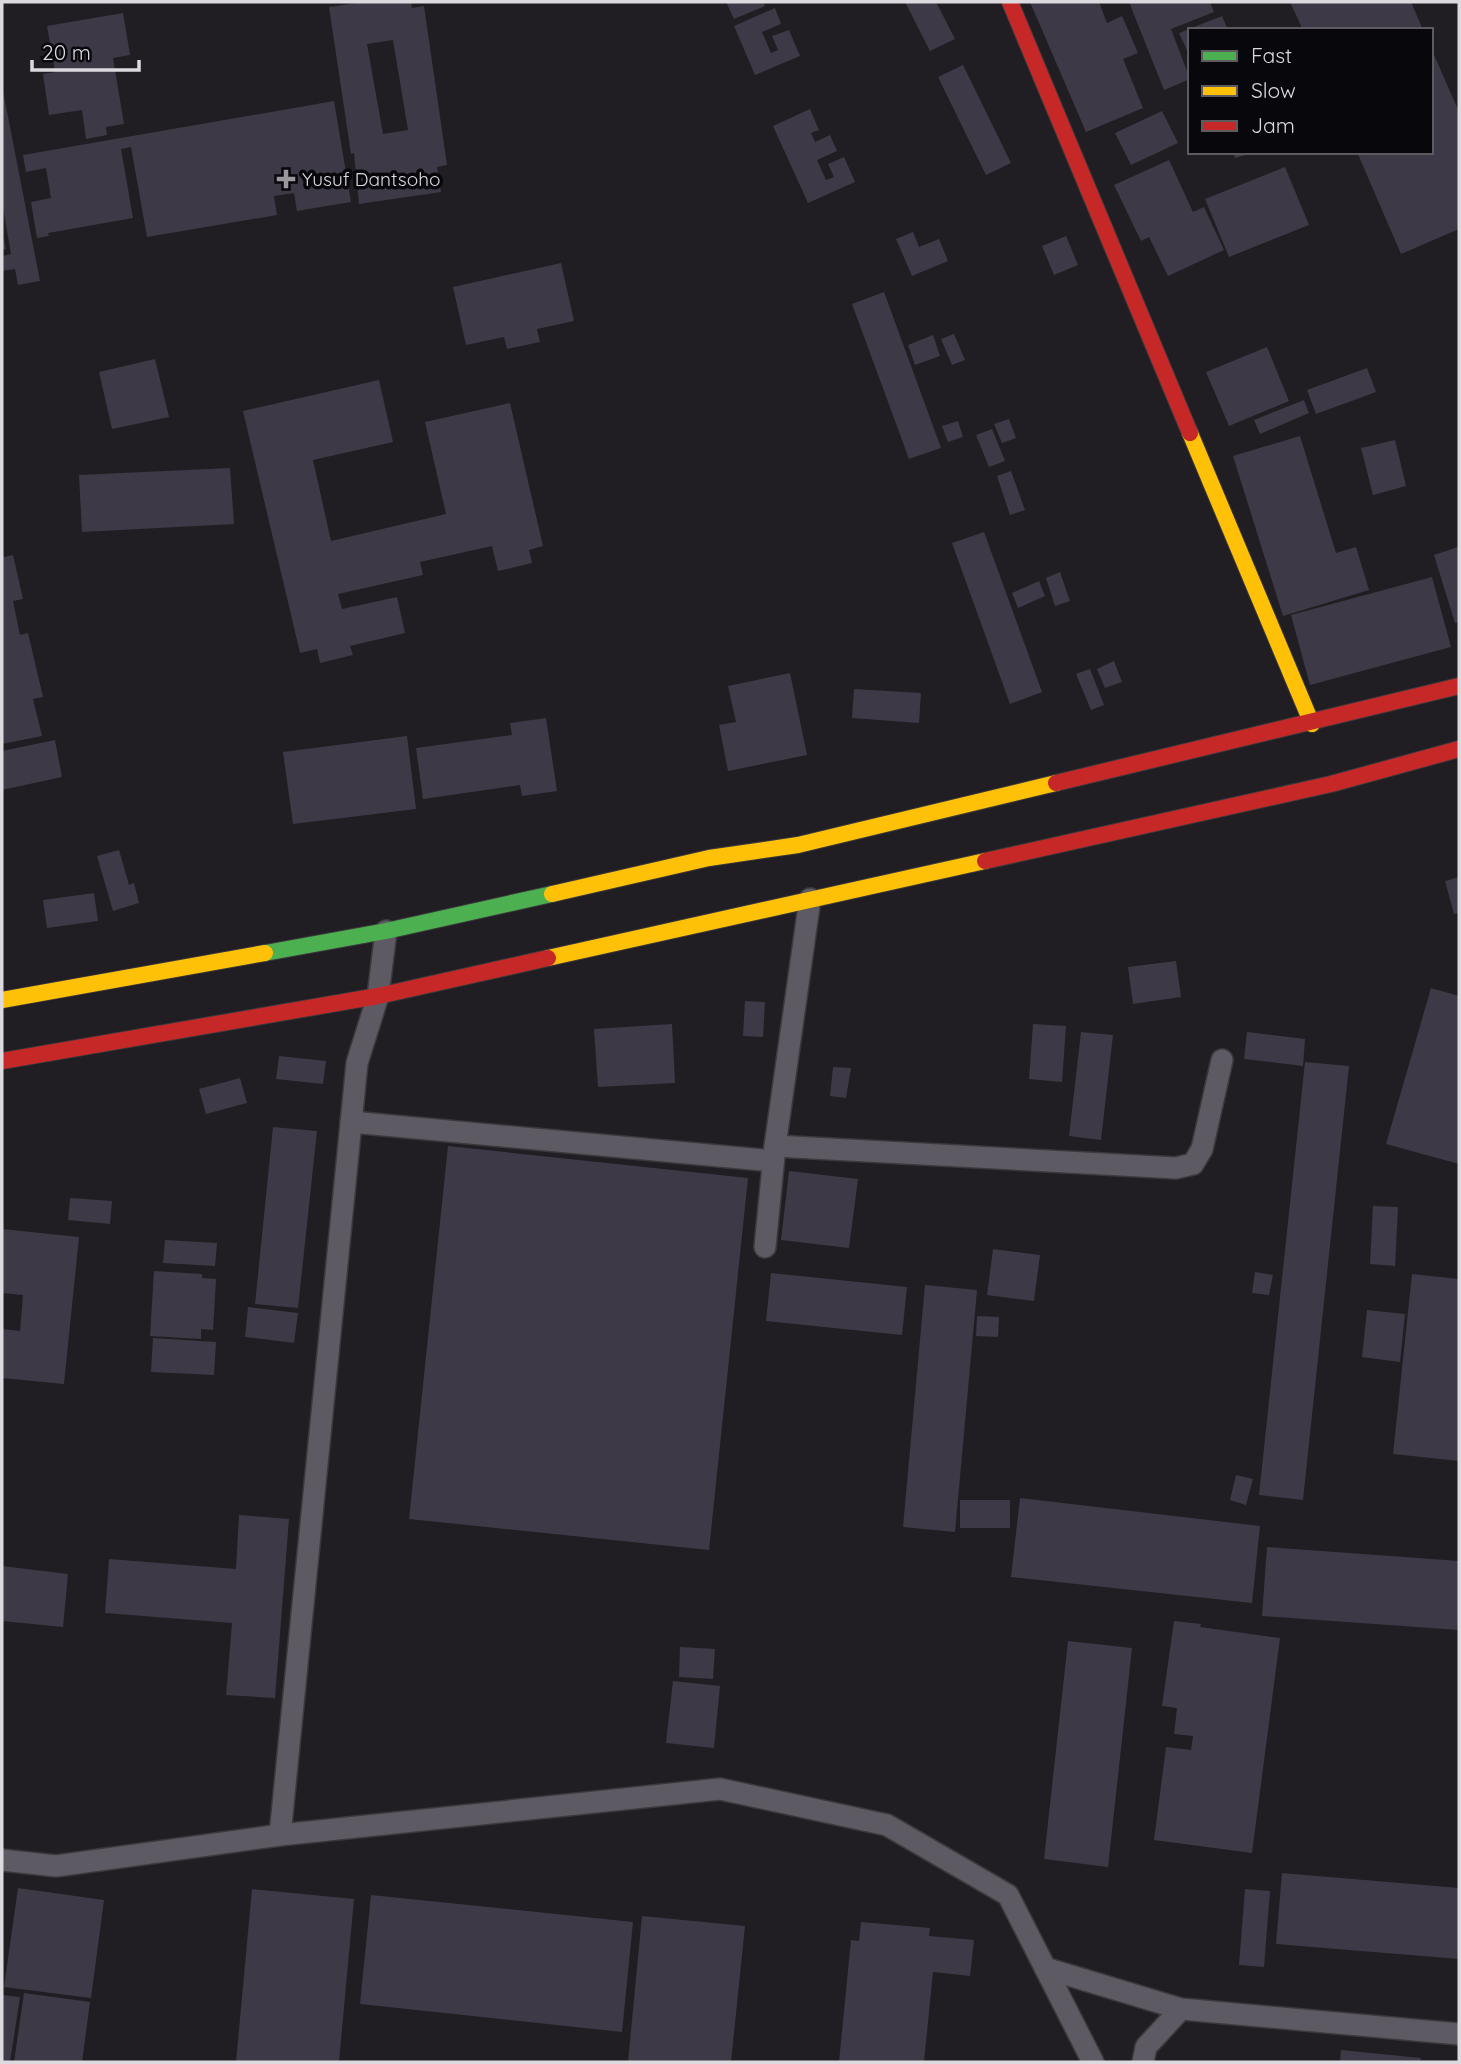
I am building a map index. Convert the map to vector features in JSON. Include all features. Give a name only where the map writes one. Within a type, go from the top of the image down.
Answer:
[{"type":"street","points":[[1010,2],[1312,724]]},
{"type":"street","points":[[2,1000],[386,931],[709,859],[798,845],[1312,724],[1459,686]]},
{"type":"street","points":[[2,1061],[378,996],[1318,787],[1459,749]]},
{"type":"lane","points":[[765,1247],[774,1153],[810,899]]},
{"type":"lane","points":[[280,1835],[357,1063],[378,996],[386,931]]},
{"type":"lane","points":[[351,1122],[774,1153],[1176,1168],[1193,1164],[1202,1149],[1222,1060]]},
{"type":"lane","points":[[2,1860],[56,1866],[280,1835],[720,1789],[887,1825],[1008,1895],[1093,2062]]},
{"type":"lane","points":[[1045,1968],[1181,2009],[1459,2034]]},
{"type":"lane","points":[[1143,2062],[1146,2047],[1181,2009]]},
{"type":"building","points":[[364,2],[411,2],[412,8],[424,6],[447,165],[437,167],[441,192],[359,204],[354,153],[351,154],[329,7]],"holes":[[[393,40],[408,130],[383,134],[367,44]]]},
{"type":"building","points":[[726,2],[763,2],[765,6],[734,19]]},
{"type":"building","points":[[905,2],[936,2],[955,39],[930,51]]},
{"type":"building","points":[[1030,2],[1099,2],[1107,23],[1122,16],[1138,53],[1123,59],[1143,108],[1086,132]]},
{"type":"building","points":[[1129,2],[1210,2],[1214,12],[1171,29],[1188,80],[1164,90]]},
{"type":"building","points":[[1290,2],[1411,2],[1422,28],[1302,28]]},
{"type":"building","points":[[775,8],[781,24],[762,32],[771,53],[778,50],[772,36],[789,30],[800,56],[755,75],[734,26]]},
{"type":"building","points":[[123,13],[130,55],[113,58],[124,124],[106,127],[107,135],[86,139],[82,110],[49,115],[43,74],[55,72],[47,26]]},
{"type":"building","points":[[1222,16],[1227,28],[1192,28]]},
{"type":"building","points":[[1188,29],[1188,53],[1179,33]]},
{"type":"building","points":[[1433,53],[1459,112],[1459,229],[1401,254],[1358,154],[1433,154]]},
{"type":"building","points":[[963,65],[1011,163],[986,175],[938,77]]},
{"type":"building","points":[[2,86],[40,281],[18,285],[15,269],[2,271],[2,256],[11,254],[2,202]]},
{"type":"building","points":[[334,101],[351,202],[297,211],[294,193],[274,196],[277,215],[147,237],[131,147],[121,149],[133,218],[48,233],[49,236],[37,238],[31,202],[51,198],[46,168],[26,172],[23,155]]},
{"type":"building","points":[[810,109],[819,130],[811,133],[815,142],[830,135],[837,151],[817,160],[826,180],[834,177],[828,164],[844,157],[855,182],[808,203],[773,126]]},
{"type":"building","points":[[1162,111],[1178,143],[1131,165],[1115,133]]},
{"type":"building","points":[[1234,154],[1249,154],[1235,158]]},
{"type":"building","points":[[1169,160],[1193,212],[1204,207],[1224,250],[1168,276],[1149,237],[1141,241],[1114,185]]},
{"type":"building","points":[[1285,167],[1309,225],[1229,257],[1205,199]]},
{"type":"building","points":[[2,232],[6,249],[2,250]]},
{"type":"building","points":[[913,232],[919,247],[939,239],[948,261],[912,276],[896,239]]},
{"type":"building","points":[[1066,236],[1078,265],[1054,275],[1042,246]]},
{"type":"building","points":[[561,263],[574,321],[537,329],[540,342],[507,349],[504,337],[466,345],[453,287]]},
{"type":"building","points":[[884,292],[941,448],[909,459],[852,304]]},
{"type":"building","points":[[954,334],[965,360],[952,365],[941,339]]},
{"type":"building","points":[[933,335],[940,356],[915,365],[908,345]]},
{"type":"building","points":[[1267,347],[1289,401],[1229,426],[1206,372]]},
{"type":"building","points":[[155,359],[169,417],[112,429],[99,372]]},
{"type":"building","points":[[1367,368],[1376,392],[1316,414],[1307,390]]},
{"type":"building","points":[[379,380],[393,442],[313,460],[331,541],[446,514],[425,422],[510,403],[543,546],[529,550],[532,563],[498,571],[492,546],[420,562],[423,575],[338,594],[342,609],[397,597],[405,633],[350,646],[353,655],[320,663],[317,649],[300,653],[243,411]]},
{"type":"building","points":[[1304,400],[1309,413],[1260,434],[1254,420]]},
{"type":"building","points":[[1009,419],[1016,438],[1002,443],[994,424]]},
{"type":"building","points":[[958,421],[963,437],[948,442],[942,426]]},
{"type":"building","points":[[992,429],[1005,461],[989,467],[976,435]]},
{"type":"building","points":[[1300,436],[1336,553],[1356,547],[1369,590],[1283,616],[1233,456]]},
{"type":"building","points":[[1395,440],[1406,486],[1373,495],[1361,448]]},
{"type":"building","points":[[230,468],[234,524],[82,532],[79,475]]},
{"type":"building","points":[[1011,471],[1025,510],[1010,515],[997,476]]},
{"type":"building","points":[[984,532],[1042,692],[1010,704],[952,543]]},
{"type":"building","points":[[1458,547],[1459,622],[1455,623],[1434,555]]},
{"type":"building","points":[[2,552],[4,557],[13,555],[23,599],[13,601],[20,635],[28,633],[43,697],[33,699],[42,736],[2,744]]},
{"type":"building","points":[[1060,572],[1070,601],[1055,606],[1046,578]]},
{"type":"building","points":[[1432,577],[1451,647],[1310,685],[1291,615]]},
{"type":"building","points":[[1039,581],[1045,596],[1018,608],[1012,593]]},
{"type":"building","points":[[1114,661],[1122,682],[1105,688],[1097,669]]},
{"type":"building","points":[[1090,669],[1104,705],[1091,710],[1076,674]]},
{"type":"building","points":[[790,673],[807,755],[728,771],[719,725],[736,722],[728,686]]},
{"type":"building","points":[[854,689],[921,693],[919,723],[852,718]]},
{"type":"building","points":[[546,718],[557,791],[522,796],[520,785],[423,799],[416,748],[512,735],[510,723]]},
{"type":"building","points":[[407,736],[416,809],[293,824],[283,752]]},
{"type":"building","points":[[55,740],[62,777],[2,790],[2,751]]},
{"type":"building","points":[[119,850],[129,885],[134,883],[139,903],[113,911],[97,856]]},
{"type":"building","points":[[1459,877],[1459,913],[1454,914],[1445,881]]},
{"type":"building","points":[[94,893],[98,921],[47,928],[43,900]]},
{"type":"building","points":[[1176,961],[1181,997],[1133,1004],[1128,967]]},
{"type":"building","points":[[1431,988],[1459,996],[1459,1164],[1386,1144]]},
{"type":"building","points":[[745,1001],[765,1002],[763,1037],[743,1036]]},
{"type":"building","points":[[672,1024],[675,1083],[598,1087],[594,1029]]},
{"type":"building","points":[[1033,1024],[1066,1026],[1062,1082],[1029,1079]]},
{"type":"building","points":[[1081,1032],[1113,1035],[1101,1140],[1069,1136]]},
{"type":"building","points":[[1247,1032],[1305,1039],[1303,1066],[1244,1059]]},
{"type":"building","points":[[279,1056],[326,1061],[323,1084],[276,1079]]},
{"type":"building","points":[[1305,1062],[1349,1066],[1303,1500],[1259,1495]]},
{"type":"building","points":[[833,1067],[851,1068],[846,1098],[830,1096]]},
{"type":"building","points":[[240,1078],[247,1103],[206,1114],[199,1089]]},
{"type":"building","points":[[273,1127],[317,1131],[298,1308],[255,1304]]},
{"type":"building","points":[[448,1146],[748,1178],[709,1550],[409,1519]]},
{"type":"building","points":[[789,1171],[858,1179],[849,1248],[781,1240]]},
{"type":"building","points":[[70,1198],[112,1201],[110,1224],[68,1220]]},
{"type":"building","points":[[1373,1206],[1398,1207],[1395,1266],[1370,1264]]},
{"type":"building","points":[[2,1229],[79,1237],[64,1384],[2,1378],[2,1329],[20,1331],[23,1295],[2,1293]]},
{"type":"building","points":[[165,1240],[217,1243],[215,1266],[163,1263]]},
{"type":"building","points":[[993,1249],[1040,1255],[1034,1301],[987,1295]]},
{"type":"building","points":[[154,1271],[202,1274],[202,1278],[216,1279],[213,1330],[201,1329],[201,1339],[150,1336]]},
{"type":"building","points":[[1255,1272],[1273,1275],[1269,1295],[1252,1293]]},
{"type":"building","points":[[771,1273],[907,1287],[902,1335],[766,1321]]},
{"type":"building","points":[[1412,1274],[1459,1279],[1459,1461],[1393,1454]]},
{"type":"building","points":[[925,1285],[977,1290],[955,1532],[903,1527]]},
{"type":"building","points":[[248,1307],[298,1313],[294,1343],[245,1337]]},
{"type":"building","points":[[1367,1310],[1405,1314],[1400,1362],[1362,1357]]},
{"type":"building","points":[[977,1316],[999,1317],[998,1337],[976,1336]]},
{"type":"building","points":[[153,1338],[216,1342],[214,1375],[151,1372]]},
{"type":"building","points":[[1236,1475],[1253,1479],[1246,1505],[1230,1500]]},
{"type":"building","points":[[1020,1498],[1260,1526],[1252,1603],[1011,1577]]},
{"type":"building","points":[[960,1500],[1010,1500],[1010,1528],[960,1528]]},
{"type":"building","points":[[239,1515],[289,1519],[275,1698],[226,1695],[232,1623],[105,1613],[109,1559],[236,1569]]},
{"type":"building","points":[[1267,1547],[1459,1561],[1459,1630],[1262,1616]]},
{"type":"building","points":[[2,1566],[68,1574],[63,1627],[2,1621]]},
{"type":"building","points":[[1174,1621],[1280,1638],[1252,1853],[1154,1840],[1166,1747],[1191,1750],[1193,1736],[1174,1734],[1177,1708],[1162,1706]]},
{"type":"building","points":[[1068,1641],[1132,1648],[1108,1867],[1044,1859]]},
{"type":"building","points":[[680,1647],[715,1649],[713,1679],[679,1677]]},
{"type":"building","points":[[673,1681],[720,1686],[714,1748],[666,1743]]},
{"type":"building","points":[[1282,1873],[1459,1888],[1459,1959],[1276,1944]]},
{"type":"building","points":[[18,1888],[104,1900],[91,1998],[4,1987]]},
{"type":"building","points":[[252,1889],[354,1899],[339,2062],[236,2062]]},
{"type":"building","points":[[1245,1889],[1270,1891],[1264,1967],[1239,1965]]},
{"type":"building","points":[[371,1895],[633,1922],[622,2032],[360,2004]]},
{"type":"building","points":[[642,1916],[745,1926],[731,2062],[628,2062]]},
{"type":"building","points":[[861,1922],[930,1928],[929,1936],[974,1940],[970,1976],[933,1972],[924,2062],[839,2062],[851,1940],[859,1941]]},
{"type":"building","points":[[24,1993],[90,2002],[82,2062],[14,2062]]},
{"type":"building","points":[[2,1995],[20,1997],[10,2062],[2,2062]]},
{"type":"building","points":[[1341,2050],[1421,2058],[1420,2062],[1340,2062]]},
{"type":"traffic: fast","points":[[265,953],[386,931],[552,894]]},
{"type":"traffic: slow","points":[[1190,433],[1312,724]]},
{"type":"traffic: slow","points":[[552,894],[709,858],[798,845],[1056,783]]},
{"type":"traffic: slow","points":[[548,958],[985,861]]},
{"type":"traffic: slow","points":[[2,1000],[265,953]]},
{"type":"traffic: jam","points":[[1010,2],[1190,433]]},
{"type":"traffic: jam","points":[[1056,783],[1459,686]]},
{"type":"traffic: jam","points":[[985,861],[1331,784],[1459,749]]},
{"type":"traffic: jam","points":[[2,1061],[378,996],[548,958]]},
{"type":"place","name":"Yusuf Dantsoho","points":[[286,179]]}]
